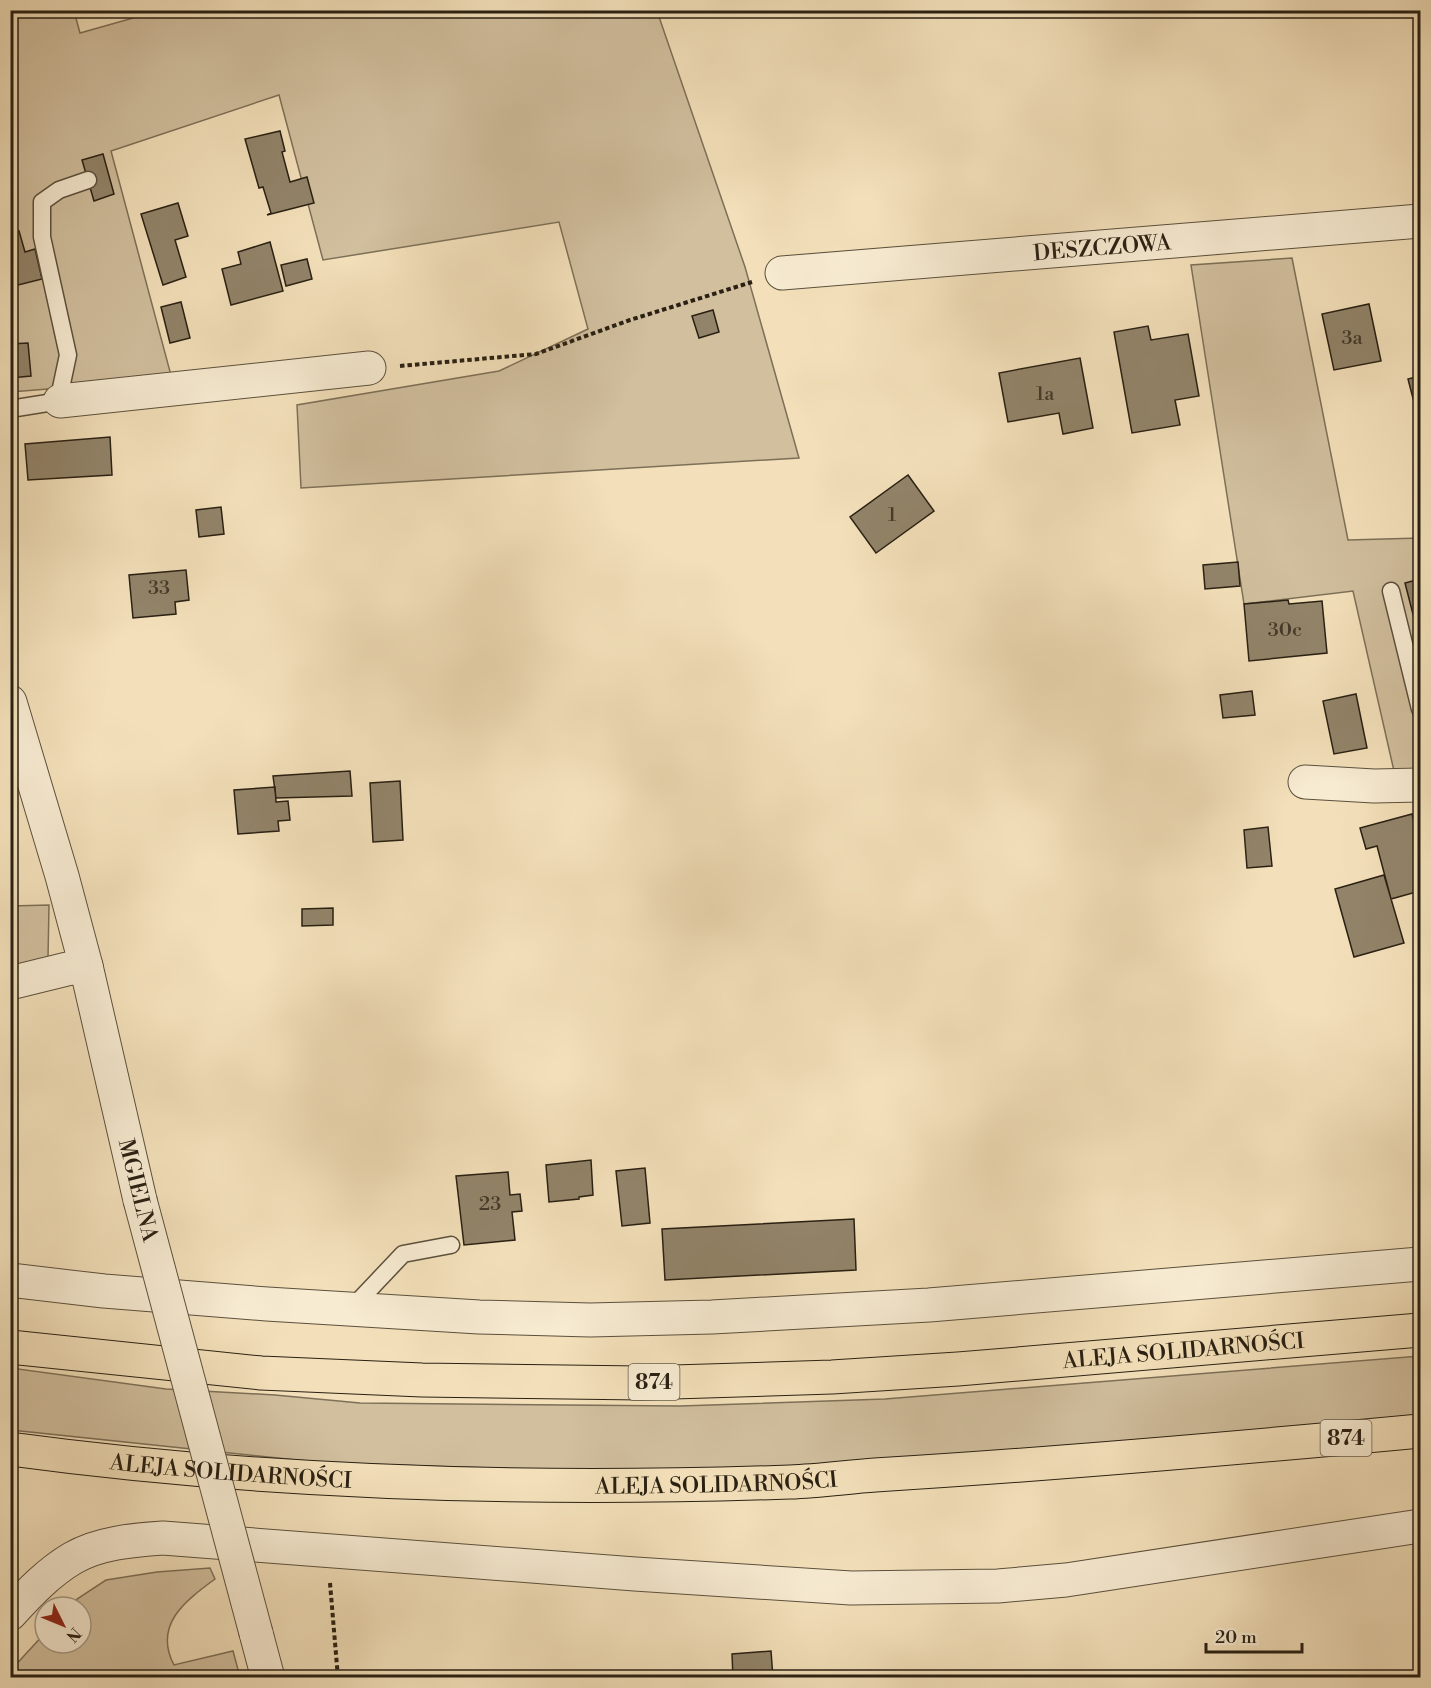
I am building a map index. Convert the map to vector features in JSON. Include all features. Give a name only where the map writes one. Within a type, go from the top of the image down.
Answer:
[{"type":"main road","name":"ALEJA SOLIDARNOŚCI","points":[[10,1347],[261,1373],[433,1380],[641,1383],[832,1377],[958,1369],[1420,1329]]},
{"type":"main road","name":"ALEJA SOLIDARNOŚCI","points":[[10,1449],[258,1474],[505,1486],[593,1486],[795,1482],[1420,1431]]},
{"type":"street","name":"DESZCZOWA","points":[[782,273],[1420,221]]},
{"type":"street","points":[[60,401],[369,369]]},
{"type":"street","name":"MGIELNA","points":[[10,702],[63,876],[140,1200],[268,1677]]},
{"type":"street","points":[[1305,782],[1374,786],[1420,785]]},
{"type":"street","points":[[10,983],[86,966]]},
{"type":"street","points":[[10,1280],[104,1291],[350,1309],[479,1317],[590,1320],[712,1317],[929,1305],[1420,1264]]},
{"type":"street","points":[[10,1614],[51,1574],[74,1557],[131,1540],[163,1538],[851,1588],[998,1586],[1066,1580],[1420,1526]]},
{"type":"lane","points":[[10,409],[60,401],[68,355],[42,237],[42,202],[59,190],[88,180]]},
{"type":"lane","points":[[1391,591],[1420,709]]},
{"type":"lane","points":[[350,1309],[403,1254],[451,1245]]},
{"type":"path","points":[[369,369],[536,354],[630,320],[782,273]]},
{"type":"path","points":[[329,1572],[338,1677]]},
{"type":"shaded area","points":[[151,10],[657,11],[745,267],[799,458],[301,488],[297,405],[499,371],[588,329],[559,222],[323,260],[279,95],[111,151],[172,379],[11,392],[10,11],[74,11],[80,33],[151,13]]},
{"type":"shaded area","points":[[1292,258],[1348,540],[1420,538],[1420,771],[1394,771],[1353,591],[1244,604],[1191,265]]},
{"type":"shaded area","points":[[49,905],[48,958],[11,967],[10,906]]},
{"type":"shaded area","points":[[1420,1356],[1420,1420],[821,1467],[621,1472],[325,1463],[11,1430],[11,1368],[166,1389],[275,1395],[360,1403],[680,1406],[885,1399]]},
{"type":"shaded area","points":[[210,1568],[215,1579],[183,1605],[175,1615],[167,1638],[174,1665],[233,1651],[240,1677],[11,1677],[11,1670],[33,1646],[33,1655],[93,1655],[93,1595],[83,1595],[106,1580],[157,1572]]},
{"type":"building","points":[[280,131],[285,151],[282,152],[290,182],[307,177],[314,203],[267,215],[271,213],[263,187],[259,188],[245,139]]},
{"type":"building","points":[[103,154],[114,194],[94,201],[82,160]]},
{"type":"building","points":[[178,203],[188,236],[175,240],[186,277],[163,285],[141,214]]},
{"type":"building","points":[[19,231],[25,252],[35,249],[42,279],[10,287],[10,233]]},
{"type":"building","points":[[270,242],[283,291],[231,305],[222,269],[241,264],[238,252]]},
{"type":"building","points":[[307,259],[312,279],[286,286],[281,265]]},
{"type":"building","points":[[181,302],[190,338],[170,343],[161,307]]},
{"type":"building","points":[[1369,304],[1381,361],[1334,370],[1322,314]]},
{"type":"building","points":[[713,310],[719,332],[699,338],[692,316]]},
{"type":"building","points":[[1148,326],[1151,340],[1188,334],[1199,396],[1175,400],[1180,425],[1132,433],[1114,332]]},
{"type":"building","points":[[28,343],[31,376],[10,378],[10,344]]},
{"type":"building","points":[[1080,358],[1093,428],[1063,434],[1059,413],[1008,422],[999,373]]},
{"type":"building","points":[[1420,376],[1420,413],[1417,414],[1408,379]]},
{"type":"building","points":[[110,437],[112,475],[28,480],[25,444]]},
{"type":"building","points":[[908,475],[934,511],[876,553],[850,517]]},
{"type":"building","points":[[221,507],[224,534],[199,537],[196,510]]},
{"type":"building","points":[[1238,562],[1240,586],[1205,589],[1203,565]]},
{"type":"building","points":[[186,570],[189,600],[175,602],[176,614],[133,618],[129,575]]},
{"type":"building","points":[[1420,579],[1420,633],[1418,634],[1405,583]]},
{"type":"building","points":[[1288,600],[1289,604],[1322,601],[1327,653],[1249,661],[1244,604]]},
{"type":"building","points":[[1252,691],[1255,715],[1223,718],[1220,695]]},
{"type":"building","points":[[1356,694],[1367,748],[1334,754],[1323,701]]},
{"type":"building","points":[[350,771],[352,796],[276,798],[273,776]]},
{"type":"building","points":[[400,781],[403,840],[373,842],[370,783]]},
{"type":"building","points":[[275,787],[276,802],[288,801],[290,820],[278,821],[279,831],[238,834],[234,790]]},
{"type":"building","points":[[1412,814],[1420,849],[1420,891],[1391,899],[1377,846],[1366,849],[1360,828]]},
{"type":"building","points":[[1268,827],[1272,866],[1247,868],[1244,830]]},
{"type":"building","points":[[1384,875],[1404,943],[1354,957],[1335,889]]},
{"type":"building","points":[[333,908],[333,925],[302,926],[302,909]]},
{"type":"building","points":[[591,1160],[593,1195],[549,1202],[546,1165]]},
{"type":"building","points":[[645,1168],[650,1223],[622,1226],[616,1171]]},
{"type":"building","points":[[508,1172],[510,1195],[520,1194],[522,1211],[512,1212],[515,1240],[464,1245],[456,1176]]},
{"type":"building","points":[[854,1219],[856,1270],[665,1280],[662,1229]]},
{"type":"building","points":[[771,1651],[773,1678],[733,1678],[732,1654]]},
{"type":"building","points":[[526,1671],[526,1678],[471,1678],[471,1674]]}]
